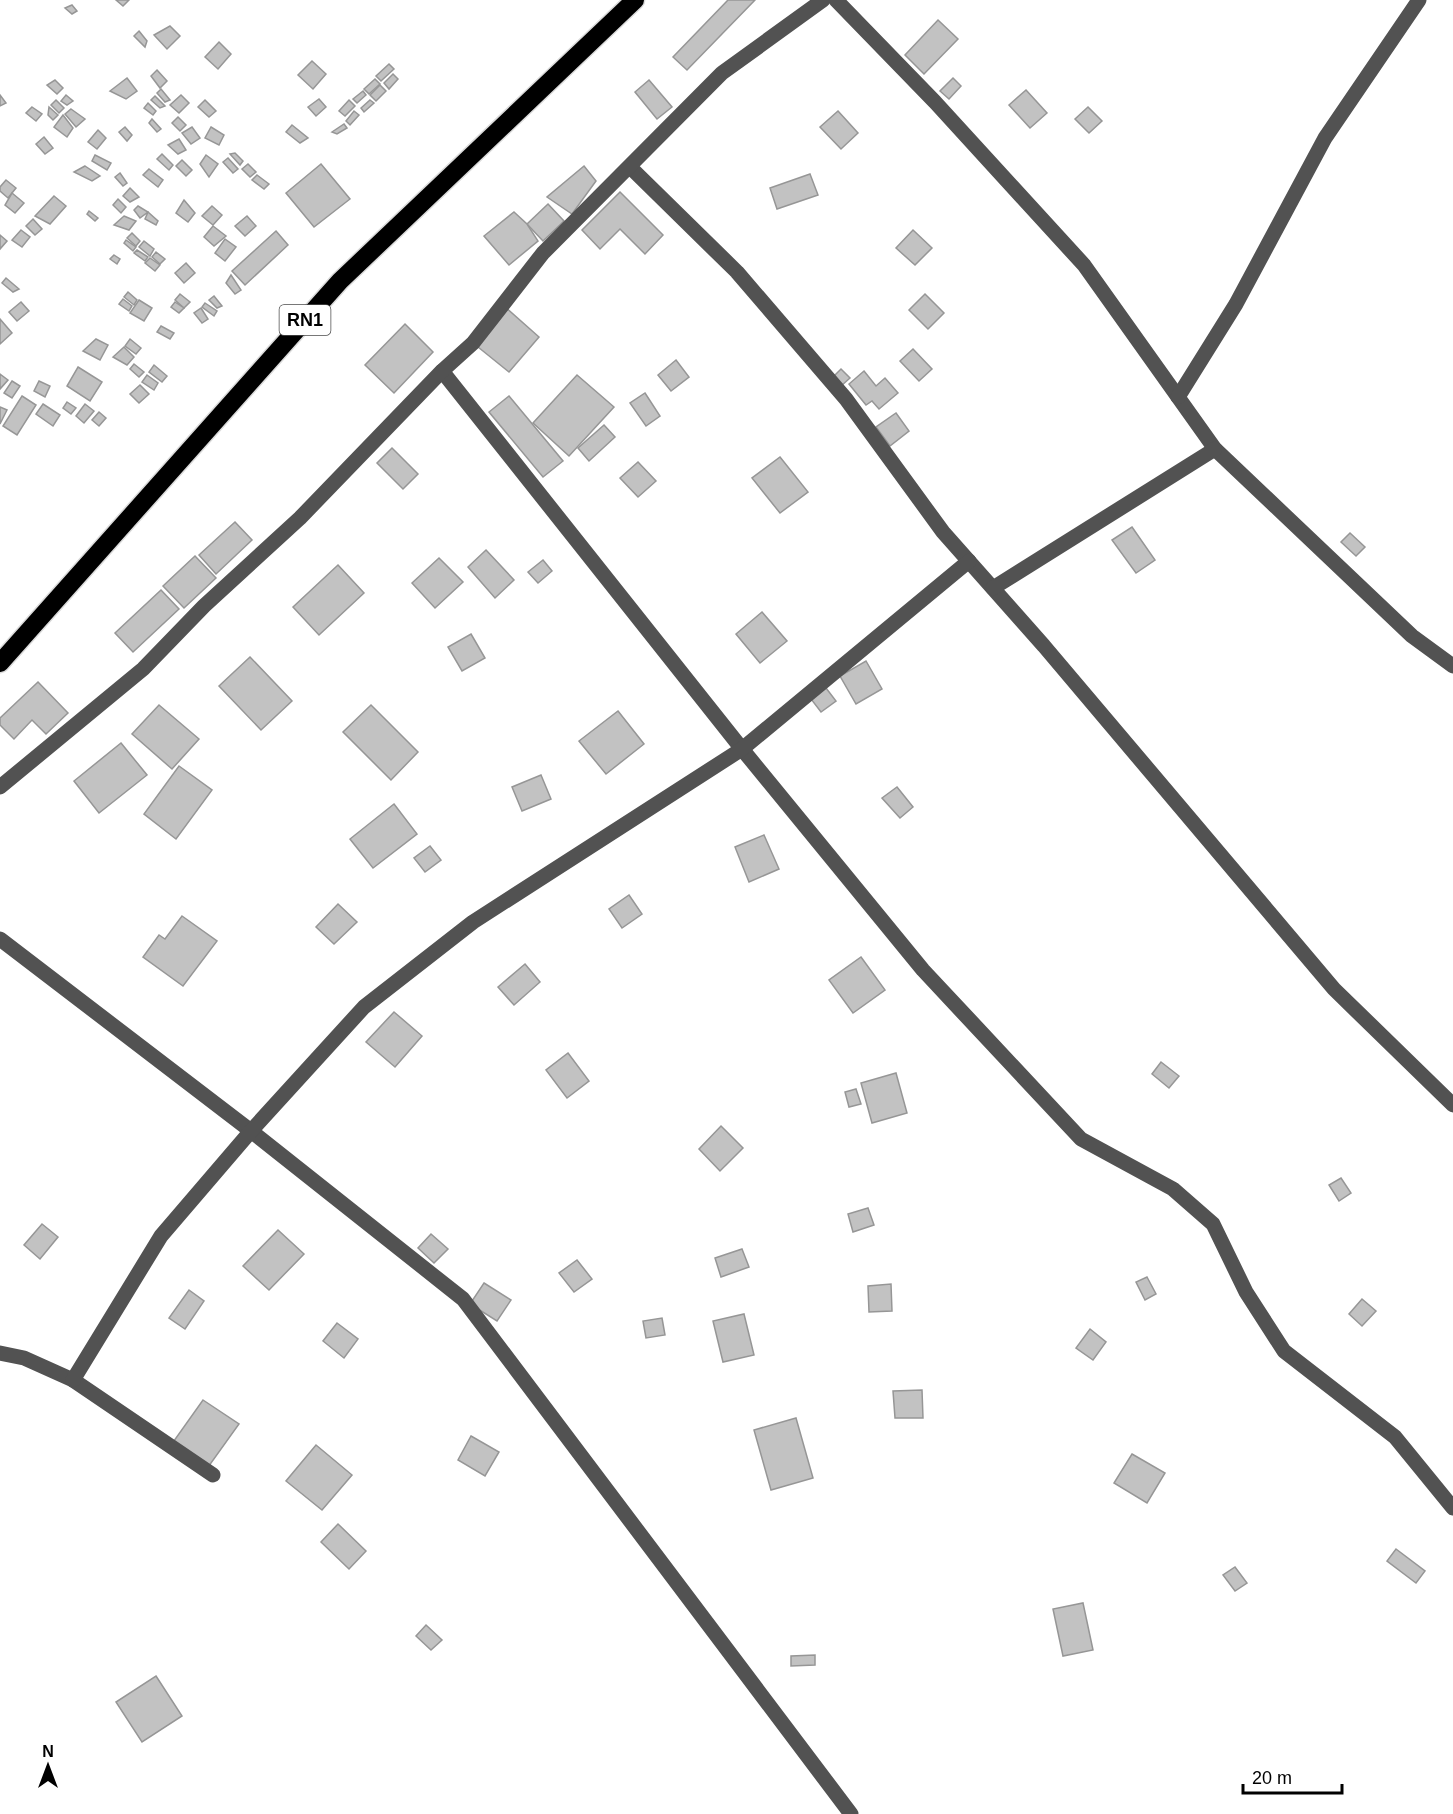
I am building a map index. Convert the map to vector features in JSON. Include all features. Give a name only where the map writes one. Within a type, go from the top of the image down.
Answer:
[{"type":"highway","name":"RN1","points":[[0,663],[340,282],[635,0]]},
{"type":"street","points":[[0,787],[143,669],[204,606],[300,518],[442,371],[473,343],[543,253],[722,73],[823,0]]},
{"type":"street","points":[[836,0],[935,102],[1084,266],[1215,449],[1412,636],[1453,666]]},
{"type":"street","points":[[1178,397],[1236,303],[1325,138],[1419,0]]},
{"type":"street","points":[[630,167],[737,272],[846,399],[943,532],[1334,989],[1453,1105]]},
{"type":"street","points":[[442,371],[742,749],[923,970],[1082,1140],[1173,1189],[1213,1224],[1246,1292],[1284,1351],[1395,1437],[1453,1508]]},
{"type":"street","points":[[993,588],[1215,449]]},
{"type":"street","points":[[73,1380],[161,1236],[251,1131],[364,1007],[473,922],[742,749],[969,561]]},
{"type":"street","points":[[0,939],[251,1131],[463,1299],[851,1814]]},
{"type":"street","points":[[0,1353],[24,1358],[73,1380],[213,1474]]},
{"type":"building","points":[[116,0],[129,0],[123,6]]},
{"type":"building","points":[[728,0],[755,0],[687,70],[673,57]]},
{"type":"building","points":[[72,5],[77,11],[72,14],[65,8]]},
{"type":"building","points":[[938,20],[958,39],[924,74],[905,55]]},
{"type":"building","points":[[170,26],[180,36],[167,49],[154,35]]},
{"type":"building","points":[[139,31],[147,41],[145,47],[134,36]]},
{"type":"building","points":[[219,42],[231,54],[218,69],[205,57]]},
{"type":"building","points":[[312,61],[326,74],[313,89],[298,75]]},
{"type":"building","points":[[389,64],[394,69],[381,81],[376,76]]},
{"type":"building","points":[[157,70],[167,81],[160,88],[151,76]]},
{"type":"building","points":[[393,74],[398,79],[389,89],[384,83]]},
{"type":"building","points":[[127,78],[137,91],[126,99],[110,91]]},
{"type":"building","points":[[953,78],[961,86],[949,99],[940,91]]},
{"type":"building","points":[[375,79],[380,84],[369,94],[364,89]]},
{"type":"building","points":[[55,80],[63,88],[57,94],[47,85]]},
{"type":"building","points":[[649,80],[672,107],[657,119],[635,92]]},
{"type":"building","points":[[380,85],[386,91],[376,101],[370,95]]},
{"type":"building","points":[[161,89],[170,100],[165,102],[157,93]]},
{"type":"building","points":[[1026,90],[1047,113],[1030,128],[1009,105]]},
{"type":"building","points":[[363,91],[366,95],[357,103],[353,99]]},
{"type":"building","points":[[0,95],[6,103],[0,106]]},
{"type":"building","points":[[66,95],[73,101],[67,105],[61,101]]},
{"type":"building","points":[[181,95],[189,103],[179,113],[170,105]]},
{"type":"building","points":[[155,96],[165,106],[160,108],[151,100]]},
{"type":"building","points":[[319,99],[326,107],[316,116],[308,107]]},
{"type":"building","points":[[56,100],[64,108],[59,113],[51,105]]},
{"type":"building","points":[[205,100],[216,111],[209,117],[198,107]]},
{"type":"building","points":[[349,100],[355,106],[345,116],[339,111]]},
{"type":"building","points":[[370,100],[374,103],[364,112],[361,108]]},
{"type":"building","points":[[148,103],[156,111],[153,115],[144,108]]},
{"type":"building","points":[[32,107],[42,114],[36,121],[26,113]]},
{"type":"building","points":[[49,107],[58,115],[53,120],[48,115]]},
{"type":"building","points":[[1088,107],[1102,121],[1089,133],[1075,119]]},
{"type":"building","points":[[71,109],[85,119],[76,127],[65,114]]},
{"type":"building","points":[[354,111],[359,115],[350,125],[346,121]]},
{"type":"building","points":[[838,111],[858,133],[841,149],[820,127]]},
{"type":"building","points":[[63,115],[73,128],[67,137],[54,127]]},
{"type":"building","points":[[178,117],[186,125],[180,131],[172,123]]},
{"type":"building","points":[[152,119],[161,129],[157,132],[149,123]]},
{"type":"building","points":[[344,124],[347,128],[337,134],[332,132]]},
{"type":"building","points":[[292,125],[308,138],[300,143],[286,132]]},
{"type":"building","points":[[125,127],[132,135],[127,141],[119,132]]},
{"type":"building","points":[[192,127],[200,138],[191,144],[182,133]]},
{"type":"building","points":[[211,127],[224,135],[219,145],[205,138]]},
{"type":"building","points":[[98,130],[106,138],[97,149],[88,142]]},
{"type":"building","points":[[44,137],[53,148],[45,154],[36,144]]},
{"type":"building","points":[[179,139],[186,150],[178,154],[168,145]]},
{"type":"building","points":[[235,153],[243,161],[240,165],[230,154]]},
{"type":"building","points":[[162,154],[173,165],[169,170],[157,159]]},
{"type":"building","points":[[95,155],[111,163],[107,170],[92,161]]},
{"type":"building","points":[[206,155],[218,164],[209,177],[200,164]]},
{"type":"building","points":[[228,158],[238,169],[233,173],[223,162]]},
{"type":"building","points":[[182,160],[192,170],[186,176],[176,166]]},
{"type":"building","points":[[248,164],[256,172],[250,177],[242,169]]},
{"type":"building","points":[[321,164],[350,199],[314,227],[286,193]]},
{"type":"building","points":[[85,166],[100,176],[92,181],[74,172]]},
{"type":"building","points":[[584,166],[596,181],[572,214],[547,197]]},
{"type":"building","points":[[149,169],[163,180],[158,187],[143,175]]},
{"type":"building","points":[[120,173],[127,183],[123,186],[115,177]]},
{"type":"building","points":[[810,174],[818,195],[777,209],[770,188]]},
{"type":"building","points":[[257,175],[269,184],[264,189],[252,180]]},
{"type":"building","points":[[6,180],[16,188],[8,198],[0,191],[0,187]]},
{"type":"building","points":[[130,188],[139,197],[130,202],[123,196]]},
{"type":"building","points":[[620,192],[663,235],[645,254],[620,229],[600,249],[582,230]]},
{"type":"building","points":[[12,193],[24,203],[15,213],[5,205]]},
{"type":"building","points":[[54,196],[66,206],[50,224],[35,216]]},
{"type":"building","points":[[118,199],[126,207],[121,213],[113,205]]},
{"type":"building","points":[[184,200],[195,213],[188,222],[176,213]]},
{"type":"building","points":[[548,204],[564,221],[543,241],[527,224]]},
{"type":"building","points":[[138,206],[148,212],[140,218],[134,210]]},
{"type":"building","points":[[212,206],[222,215],[213,225],[202,216]]},
{"type":"building","points":[[89,211],[98,218],[95,221],[87,214]]},
{"type":"building","points":[[148,212],[158,221],[156,225],[145,219]]},
{"type":"building","points":[[514,212],[527,224],[538,241],[509,265],[484,236]]},
{"type":"building","points":[[124,216],[136,221],[129,230],[114,225]]},
{"type":"building","points":[[247,216],[256,226],[245,236],[235,226]]},
{"type":"building","points":[[33,219],[42,229],[35,235],[26,226]]},
{"type":"building","points":[[213,226],[226,236],[214,246],[204,237]]},
{"type":"building","points":[[21,230],[30,237],[22,247],[12,240]]},
{"type":"building","points":[[913,230],[932,248],[915,265],[896,248]]},
{"type":"building","points":[[276,231],[288,245],[245,285],[232,271]]},
{"type":"building","points":[[132,233],[140,241],[136,246],[127,238]]},
{"type":"building","points":[[0,235],[7,241],[0,249]]},
{"type":"building","points":[[225,239],[236,247],[225,261],[215,253]]},
{"type":"building","points":[[126,240],[136,247],[133,251],[124,243]]},
{"type":"building","points":[[144,241],[154,249],[150,256],[139,247]]},
{"type":"building","points":[[137,250],[148,257],[145,261],[134,253]]},
{"type":"building","points":[[156,252],[165,259],[160,264],[152,257]]},
{"type":"building","points":[[114,255],[120,259],[117,264],[110,259]]},
{"type":"building","points":[[150,258],[160,265],[155,271],[145,263]]},
{"type":"building","points":[[186,263],[195,273],[184,283],[175,273]]},
{"type":"building","points":[[231,275],[241,290],[235,294],[226,283]]},
{"type":"building","points":[[6,278],[19,289],[13,292],[2,283]]},
{"type":"building","points":[[128,292],[137,300],[134,305],[124,297]]},
{"type":"building","points":[[180,294],[190,302],[184,308],[175,300]]},
{"type":"building","points":[[925,294],[944,313],[928,329],[909,310]]},
{"type":"building","points":[[214,296],[222,306],[217,308],[209,300]]},
{"type":"building","points":[[123,299],[132,306],[129,311],[119,304]]},
{"type":"building","points":[[139,300],[152,308],[144,321],[130,313]]},
{"type":"building","points":[[21,302],[29,311],[17,321],[9,312]]},
{"type":"building","points":[[175,302],[184,308],[179,313],[171,307]]},
{"type":"building","points":[[205,303],[217,311],[214,316],[202,307]]},
{"type":"building","points":[[504,306],[539,337],[509,372],[473,343]]},
{"type":"building","points":[[201,308],[208,319],[202,323],[194,313]]},
{"type":"building","points":[[0,319],[12,333],[0,344]]},
{"type":"building","points":[[405,324],[433,352],[394,393],[365,365]]},
{"type":"building","points":[[161,326],[174,333],[170,339],[157,332]]},
{"type":"building","points":[[96,339],[108,345],[100,360],[83,351]]},
{"type":"building","points":[[130,339],[141,348],[136,354],[125,346]]},
{"type":"building","points":[[124,347],[134,357],[127,365],[113,357]]},
{"type":"building","points":[[913,349],[932,369],[919,381],[900,361]]},
{"type":"building","points":[[676,360],[689,377],[671,391],[658,375]]},
{"type":"building","points":[[134,364],[144,372],[139,377],[130,369]]},
{"type":"building","points":[[154,365],[167,376],[162,382],[149,372]]},
{"type":"building","points":[[78,367],[102,382],[90,401],[67,386]]},
{"type":"building","points":[[841,369],[850,378],[841,386],[833,377]]},
{"type":"building","points":[[864,371],[876,386],[885,378],[898,393],[879,409],[872,401],[866,405],[849,384]]},
{"type":"building","points":[[0,374],[8,380],[0,389]]},
{"type":"building","points":[[147,375],[158,383],[154,390],[142,382]]},
{"type":"building","points":[[577,375],[614,407],[569,456],[533,423]]},
{"type":"building","points":[[12,381],[20,386],[12,398],[4,393]]},
{"type":"building","points":[[39,381],[50,386],[45,397],[34,391]]},
{"type":"building","points":[[140,385],[149,394],[139,403],[130,394]]},
{"type":"building","points":[[645,393],[660,416],[646,426],[630,403]]},
{"type":"building","points":[[22,396],[36,405],[17,435],[3,426]]},
{"type":"building","points":[[509,396],[563,461],[543,477],[489,412]]},
{"type":"building","points":[[67,402],[76,408],[71,414],[63,408]]},
{"type":"building","points":[[43,404],[60,415],[53,426],[36,414]]},
{"type":"building","points":[[85,404],[94,411],[84,423],[76,416]]},
{"type":"building","points":[[0,407],[7,410],[0,424]]},
{"type":"building","points":[[99,412],[106,418],[99,426],[92,420]]},
{"type":"building","points":[[896,413],[909,431],[890,446],[876,427]]},
{"type":"building","points":[[604,425],[615,437],[589,461],[578,448]]},
{"type":"building","points":[[392,448],[418,474],[403,489],[377,463]]},
{"type":"building","points":[[780,457],[808,492],[780,513],[752,478]]},
{"type":"building","points":[[638,462],[656,481],[638,497],[620,478]]},
{"type":"building","points":[[235,522],[252,540],[216,574],[199,555]]},
{"type":"building","points":[[1132,527],[1155,560],[1136,573],[1112,540]]},
{"type":"building","points":[[1350,533],[1365,547],[1356,556],[1341,542]]},
{"type":"building","points":[[486,550],[514,580],[495,598],[468,567]]},
{"type":"building","points":[[195,556],[216,578],[184,608],[163,586]]},
{"type":"building","points":[[439,558],[463,582],[435,608],[412,583]]},
{"type":"building","points":[[543,560],[552,571],[538,583],[528,572]]},
{"type":"building","points":[[338,565],[364,593],[319,635],[293,607]]},
{"type":"building","points":[[161,590],[179,609],[133,652],[115,633]]},
{"type":"building","points":[[762,612],[787,641],[760,663],[736,634]]},
{"type":"building","points":[[471,634],[485,658],[462,671],[448,647]]},
{"type":"building","points":[[250,657],[292,701],[261,730],[219,686]]},
{"type":"building","points":[[866,661],[882,689],[856,704],[840,676]]},
{"type":"building","points":[[38,682],[68,713],[46,734],[32,720],[14,739],[0,725],[0,718]]},
{"type":"building","points":[[826,688],[836,701],[821,712],[811,699]]},
{"type":"building","points":[[159,705],[199,739],[172,769],[132,734]]},
{"type":"building","points":[[371,705],[418,752],[391,780],[343,732]]},
{"type":"building","points":[[618,711],[644,744],[606,774],[579,741]]},
{"type":"building","points":[[121,743],[147,775],[99,813],[74,781]]},
{"type":"building","points":[[179,766],[212,790],[176,839],[144,814]]},
{"type":"building","points":[[541,775],[551,799],[522,811],[512,787]]},
{"type":"building","points":[[897,787],[913,807],[900,818],[882,798]]},
{"type":"building","points":[[394,804],[417,834],[373,868],[350,839]]},
{"type":"building","points":[[764,835],[779,869],[749,882],[735,847]]},
{"type":"building","points":[[430,846],[441,860],[425,872],[414,858]]},
{"type":"building","points":[[629,895],[642,914],[622,928],[609,909]]},
{"type":"building","points":[[338,904],[357,922],[334,944],[316,927]]},
{"type":"building","points":[[182,916],[217,941],[183,986],[143,957],[159,935],[165,939]]},
{"type":"building","points":[[861,957],[885,990],[853,1013],[829,980]]},
{"type":"building","points":[[525,964],[540,982],[514,1005],[498,987]]},
{"type":"building","points":[[394,1012],[422,1036],[395,1067],[366,1042]]},
{"type":"building","points":[[568,1053],[589,1081],[567,1098],[546,1070]]},
{"type":"building","points":[[1161,1062],[1179,1076],[1169,1088],[1152,1074]]},
{"type":"building","points":[[896,1073],[907,1113],[872,1123],[861,1083]]},
{"type":"building","points":[[856,1089],[861,1104],[849,1107],[845,1092]]},
{"type":"building","points":[[721,1126],[743,1148],[720,1171],[699,1149]]},
{"type":"building","points":[[1341,1178],[1351,1193],[1339,1201],[1329,1185]]},
{"type":"building","points":[[868,1208],[874,1225],[853,1232],[848,1214]]},
{"type":"building","points":[[42,1224],[58,1237],[40,1259],[24,1245]]},
{"type":"building","points":[[278,1230],[304,1254],[269,1290],[243,1266]]},
{"type":"building","points":[[431,1234],[448,1249],[434,1263],[418,1248]]},
{"type":"building","points":[[742,1249],[749,1267],[721,1277],[715,1258]]},
{"type":"building","points":[[577,1260],[592,1279],[574,1292],[559,1273]]},
{"type":"building","points":[[1147,1277],[1156,1294],[1145,1300],[1136,1282]]},
{"type":"building","points":[[484,1283],[511,1300],[497,1321],[470,1304]]},
{"type":"building","points":[[891,1284],[892,1311],[869,1312],[868,1286]]},
{"type":"building","points":[[189,1290],[204,1301],[185,1329],[169,1318]]},
{"type":"building","points":[[1362,1299],[1376,1311],[1362,1326],[1349,1314]]},
{"type":"building","points":[[744,1314],[754,1355],[723,1362],[713,1321]]},
{"type":"building","points":[[662,1318],[665,1335],[646,1338],[643,1321]]},
{"type":"building","points":[[337,1323],[358,1339],[344,1358],[323,1341]]},
{"type":"building","points":[[1090,1329],[1106,1342],[1093,1360],[1076,1348]]},
{"type":"building","points":[[922,1390],[923,1418],[895,1418],[893,1391]]},
{"type":"building","points":[[203,1400],[239,1424],[206,1470],[171,1445]]},
{"type":"building","points":[[796,1418],[813,1478],[771,1490],[754,1430]]},
{"type":"building","points":[[471,1436],[499,1452],[485,1476],[458,1460]]},
{"type":"building","points":[[316,1445],[352,1475],[322,1510],[286,1481]]},
{"type":"building","points":[[1132,1454],[1165,1473],[1147,1503],[1114,1483]]},
{"type":"building","points":[[338,1524],[366,1551],[349,1569],[321,1542]]},
{"type":"building","points":[[1396,1549],[1425,1571],[1416,1583],[1387,1561]]},
{"type":"building","points":[[1235,1567],[1247,1583],[1235,1591],[1223,1575]]},
{"type":"building","points":[[1083,1603],[1093,1650],[1063,1656],[1053,1609]]},
{"type":"building","points":[[426,1625],[442,1640],[431,1650],[416,1636]]},
{"type":"building","points":[[815,1655],[815,1665],[791,1666],[791,1656]]},
{"type":"building","points":[[156,1676],[182,1716],[142,1742],[116,1702]]}]
